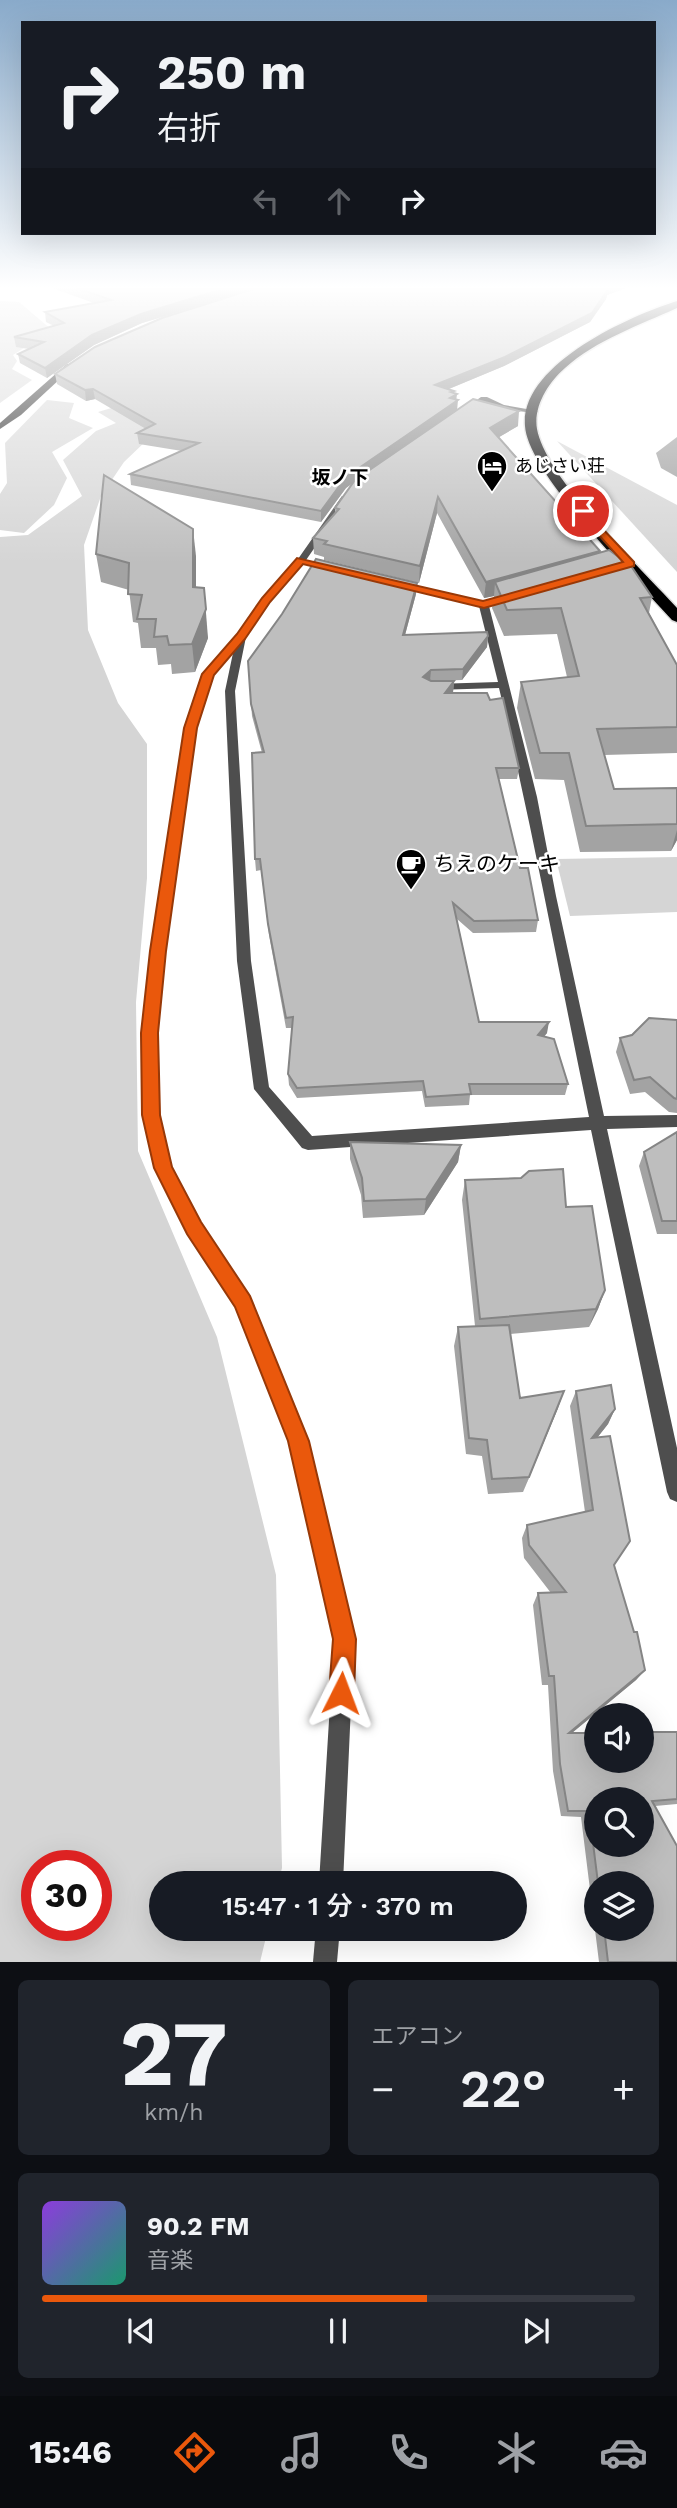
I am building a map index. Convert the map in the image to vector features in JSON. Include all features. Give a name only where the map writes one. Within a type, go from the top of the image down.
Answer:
[{"type":"highway","points":[[549,380],[535,398],[531,427],[537,449],[555,478],[677,617]]},
{"type":"street","points":[[0,427],[11,421],[52,380]]},
{"type":"street","points":[[456,419],[484,399],[502,407],[534,411]]},
{"type":"street","points":[[332,1871],[344,1639],[298,1441],[243,1302],[194,1228],[163,1168],[151,1115],[150,1033],[158,951],[191,728],[208,674],[241,637],[266,600],[301,561],[350,492]]},
{"type":"street","points":[[301,561],[314,564]]},
{"type":"street","points":[[612,569],[630,564]]},
{"type":"street","points":[[392,582],[490,602],[504,685],[531,797],[549,896],[677,1492]]},
{"type":"street","points":[[241,637],[230,691],[244,961],[262,1089],[309,1143],[598,1123],[677,1121]]},
{"type":"street","points":[[430,687],[504,685]]},
{"type":"street","points":[[326,1962],[327,1941]]},
{"type":"shaded area","points":[[0,380],[32,380],[0,403]]},
{"type":"shaded area","points":[[155,395],[147,440],[124,462],[101,496],[84,545],[88,630],[118,703],[147,744],[147,878],[136,1002],[138,1151],[217,1337],[276,1575],[281,1871],[149,1871],[149,1941],[265,1941],[260,1962],[0,1962],[0,537],[28,535],[82,496],[63,460],[96,431],[116,423],[98,412]]},
{"type":"shaded area","points":[[47,400],[74,403],[69,418],[93,428],[52,452],[67,478],[54,505],[24,533],[0,530],[0,494],[7,483],[5,443]]},
{"type":"shaded area","points":[[677,437],[677,477],[661,468],[656,453]]},
{"type":"shaded area","points":[[557,441],[677,505],[677,572]]},
{"type":"shaded area","points":[[677,857],[677,912],[570,916],[556,859]]},
{"type":"building","points":[[65,380],[449,380],[435,385],[454,391],[451,392],[457,394],[450,398],[458,400],[346,477],[321,511],[130,474],[199,443],[137,433],[155,424],[93,389],[85,390]]},
{"type":"building","points":[[473,399],[519,411],[490,428],[600,551],[486,582],[438,497],[420,566],[324,544],[327,541],[313,538],[339,509],[335,508],[355,480]]},
{"type":"building","points":[[104,475],[193,529],[193,587],[204,588],[206,609],[192,644],[169,645],[167,636],[154,637],[156,619],[137,619],[142,595],[128,594],[129,563],[96,554]]},
{"type":"building","points":[[609,550],[631,566],[652,597],[640,598],[677,665],[677,727],[597,729],[614,789],[677,788],[677,824],[586,826],[569,753],[540,753],[521,682],[579,676],[561,608],[507,610],[495,582]]},
{"type":"building","points":[[316,559],[417,583],[403,635],[487,632],[488,636],[463,669],[431,670],[423,677],[431,681],[454,681],[445,693],[487,693],[490,700],[503,698],[519,768],[496,768],[520,868],[528,868],[538,920],[474,921],[453,903],[479,1022],[549,1022],[538,1035],[554,1039],[568,1084],[469,1084],[471,1094],[426,1097],[423,1081],[297,1088],[288,1074],[293,1017],[286,1018],[268,924],[260,859],[255,859],[252,753],[264,752],[251,704],[248,661],[282,614]]},
{"type":"building","points":[[649,1018],[677,1020],[677,1099],[650,1077],[634,1080],[620,1038],[632,1035]]},
{"type":"building","points":[[677,1132],[677,1221],[662,1221],[644,1152]]},
{"type":"building","points":[[350,1142],[461,1145],[426,1199],[364,1201],[362,1178]]},
{"type":"building","points":[[563,1169],[566,1207],[592,1206],[605,1290],[596,1309],[480,1319],[465,1180],[521,1178],[529,1171]]},
{"type":"building","points":[[509,1325],[520,1398],[564,1391],[529,1477],[492,1479],[487,1440],[469,1438],[458,1327]]},
{"type":"building","points":[[611,1385],[615,1409],[592,1438],[610,1436],[630,1541],[614,1565],[634,1632],[637,1632],[645,1670],[605,1703],[584,1703],[584,1721],[569,1733],[584,1733],[584,1773],[654,1773],[654,1732],[677,1732],[677,1799],[654,1801],[654,1787],[584,1787],[584,1811],[568,1811],[560,1764],[554,1676],[549,1676],[538,1593],[566,1592],[529,1545],[527,1525],[593,1510],[576,1391]]},
{"type":"building","points":[[654,1805],[677,1846],[677,1962],[608,1962],[606,1941],[654,1941],[654,1871],[596,1871],[595,1857],[654,1857]]},
{"type":"place","name":"あじさい荘","points":[[492,493]]},
{"type":"place","name":"ちえのケーキ","points":[[411,891]]},
{"type":"district","name":"坂ノ下","points":[[340,477]]},
{"type":"route","points":[[341,1693],[344,1639],[298,1441],[243,1302],[194,1228],[163,1168],[151,1115],[150,1033],[158,951],[191,728],[208,674],[241,637],[266,600],[301,561],[484,604],[630,564],[583,511]]}]
